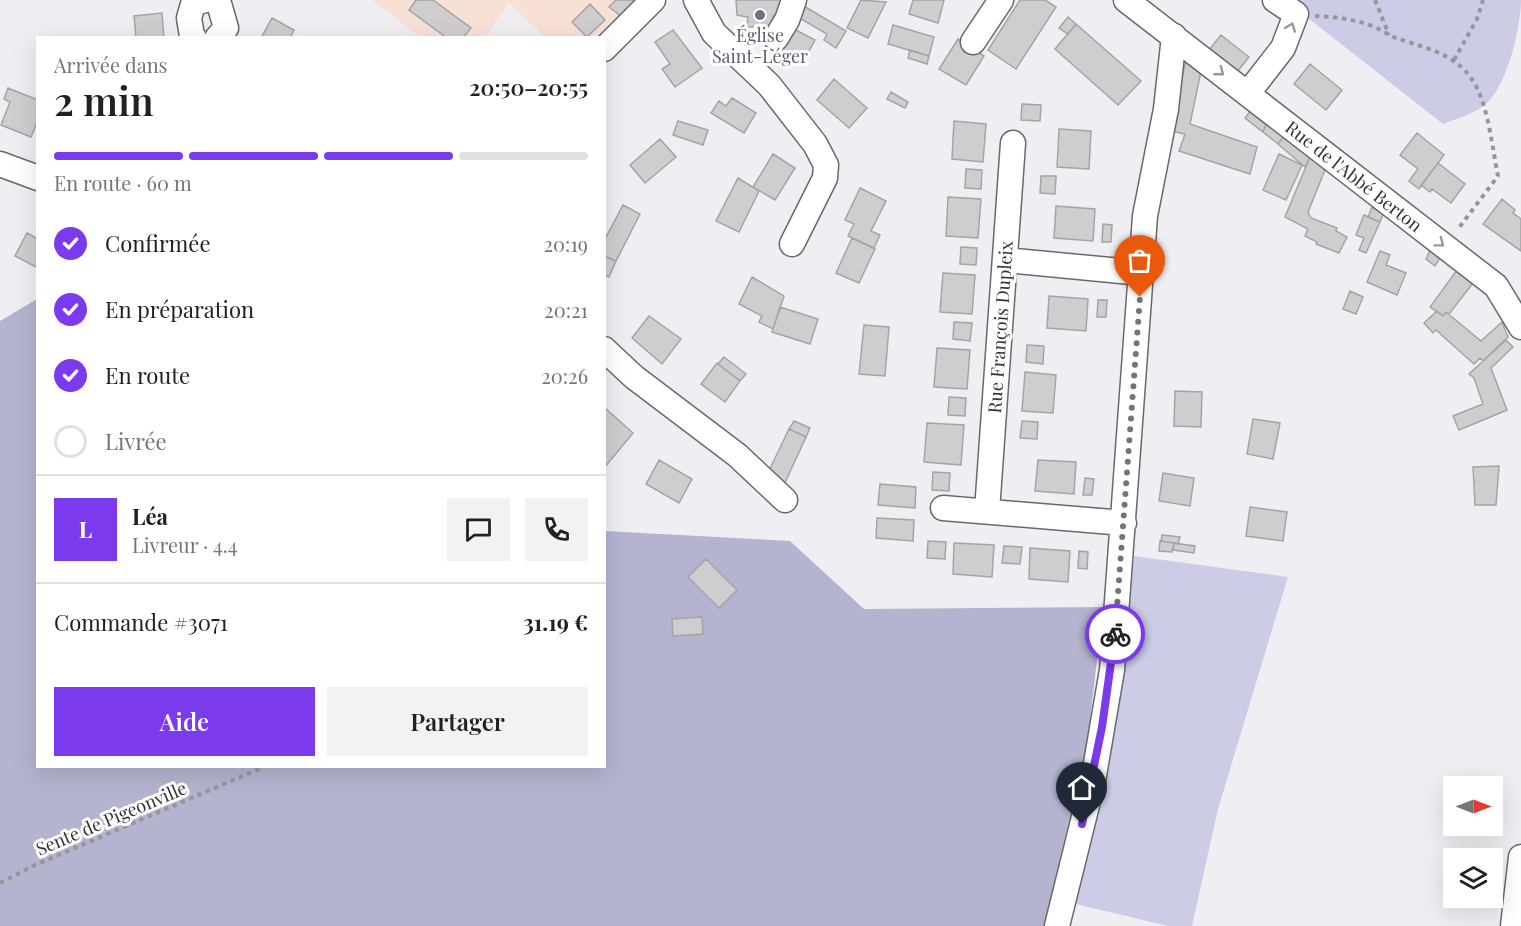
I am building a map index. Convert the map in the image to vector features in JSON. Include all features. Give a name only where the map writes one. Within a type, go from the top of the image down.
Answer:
[{"type":"street","points":[[192,36],[189,18],[193,4],[218,0],[226,28],[219,36]]},
{"type":"street","points":[[606,47],[653,0]]},
{"type":"street","points":[[696,0],[714,33],[769,85],[815,144],[826,165],[825,178],[792,244]]},
{"type":"street","points":[[776,38],[787,20],[794,0]]},
{"type":"street","points":[[973,42],[1001,0]]},
{"type":"street","name":"Rue de l'Abbé Berton","points":[[1126,0],[1496,286],[1521,327]]},
{"type":"street","points":[[1248,93],[1283,48],[1296,14],[1275,0]]},
{"type":"street","points":[[1056,926],[1093,781],[1112,670],[1145,216],[1166,109],[1174,36]]},
{"type":"street","name":"Rue François Dupleix","points":[[987,511],[1013,143]]},
{"type":"street","points":[[0,164],[36,177]]},
{"type":"street","points":[[1005,260],[1142,273]]},
{"type":"street","points":[[606,351],[634,377],[736,455],[785,500]]},
{"type":"street","points":[[943,508],[1124,523]]},
{"type":"street","points":[[1513,926],[1521,856]]},
{"type":"path","points":[[1375,0],[1389,35]]},
{"type":"path","points":[[1454,60],[1477,19],[1483,0]]},
{"type":"path","points":[[1296,14],[1339,18],[1374,27],[1454,60],[1472,78],[1482,100],[1498,176],[1445,247]]},
{"type":"path","name":"Sente de Pigeonville","points":[[0,883],[33,866],[261,768]]},
{"type":"shaded area","points":[[372,0],[637,0],[600,36],[544,36],[509,3],[486,36],[420,36]]},
{"type":"shaded area","points":[[1285,0],[1521,0],[1519,24],[1512,53],[1496,92],[1479,109],[1443,124]]},
{"type":"shaded area","points":[[36,300],[36,768],[606,768],[606,531],[790,541],[864,609],[1103,607],[1083,781],[1047,926],[0,926],[0,321]]},
{"type":"shaded area","points":[[1134,556],[1288,577],[1218,809],[1192,926],[1168,926],[1076,904],[1104,783],[1122,672]]},
{"type":"building","points":[[416,0],[433,0],[471,28],[465,36],[444,36],[409,10]]},
{"type":"building","points":[[616,0],[637,0],[621,16],[609,7]]},
{"type":"building","name":"Église Saint-Léger","points":[[736,0],[785,0],[781,15],[773,16],[769,29],[769,26],[747,27],[748,17],[737,15]]},
{"type":"building","points":[[861,0],[886,2],[868,38],[847,28]]},
{"type":"building","points":[[913,0],[944,0],[938,23],[909,14]]},
{"type":"building","points":[[1020,0],[1045,0],[1056,7],[1016,69],[988,50]]},
{"type":"building","points":[[797,2],[846,31],[836,48],[824,40],[827,34],[794,15]]},
{"type":"building","points":[[590,4],[605,20],[588,36],[572,22]]},
{"type":"building","points":[[162,13],[164,36],[136,36],[134,16]]},
{"type":"building","points":[[1068,17],[1076,24],[1068,34],[1059,28]]},
{"type":"building","points":[[272,18],[294,30],[291,36],[262,36]]},
{"type":"building","points":[[1076,24],[1141,81],[1118,105],[1055,49]]},
{"type":"building","points":[[893,25],[934,37],[929,56],[888,44]]},
{"type":"building","points":[[794,29],[815,40],[803,62],[782,50]]},
{"type":"building","points":[[673,30],[702,68],[675,87],[662,69],[670,64],[655,42]]},
{"type":"building","points":[[1221,35],[1249,57],[1237,72],[1209,50]]},
{"type":"building","points":[[958,39],[984,56],[966,85],[939,69]]},
{"type":"building","points":[[910,50],[929,56],[927,64],[908,58]]},
{"type":"building","points":[[1186,59],[1201,71],[1190,124],[1257,147],[1250,174],[1179,151],[1185,134],[1171,131]]},
{"type":"building","points":[[1310,64],[1342,90],[1326,110],[1294,84]]},
{"type":"building","points":[[834,79],[867,108],[849,128],[817,100]]},
{"type":"building","points":[[8,88],[36,99],[36,125],[31,137],[1,125],[10,102],[4,99]]},
{"type":"building","points":[[891,92],[908,102],[905,108],[887,99]]},
{"type":"building","points":[[732,98],[756,113],[744,133],[711,113],[719,101],[726,106]]},
{"type":"building","points":[[1022,104],[1041,105],[1040,121],[1021,120]]},
{"type":"building","points":[[1251,110],[1267,122],[1263,132],[1245,118]]},
{"type":"building","points":[[678,121],[708,130],[703,145],[673,135]]},
{"type":"building","points":[[954,121],[986,124],[983,162],[952,159]]},
{"type":"building","points":[[1267,122],[1284,136],[1278,144],[1263,132]]},
{"type":"building","points":[[1059,129],[1091,131],[1089,169],[1057,167]]},
{"type":"building","points":[[1417,133],[1444,155],[1419,189],[1409,181],[1418,169],[1400,155]]},
{"type":"building","points":[[1284,136],[1310,157],[1305,167],[1278,144]]},
{"type":"building","points":[[660,139],[676,157],[645,183],[630,165]]},
{"type":"building","points":[[773,154],[795,168],[775,200],[753,187]]},
{"type":"building","points":[[1279,154],[1302,165],[1286,200],[1263,190]]},
{"type":"building","points":[[1310,157],[1325,170],[1308,212],[1311,218],[1337,228],[1336,231],[1347,237],[1339,253],[1316,244],[1317,242],[1305,236],[1308,229],[1285,217]]},
{"type":"building","points":[[1438,163],[1465,184],[1451,203],[1432,189],[1430,192],[1421,185]]},
{"type":"building","points":[[966,169],[982,170],[981,189],[965,188]]},
{"type":"building","points":[[1041,176],[1056,176],[1055,194],[1040,193]]},
{"type":"building","points":[[738,178],[759,191],[739,232],[716,221]]},
{"type":"building","points":[[860,188],[886,201],[871,231],[880,235],[874,248],[848,236],[854,224],[845,220]]},
{"type":"building","points":[[948,197],[981,199],[978,238],[946,236]]},
{"type":"building","points":[[1502,199],[1515,210],[1513,213],[1521,219],[1521,251],[1483,224]]},
{"type":"building","points":[[623,205],[640,214],[616,261],[606,257],[606,237]]},
{"type":"building","points":[[1056,206],[1095,209],[1093,241],[1054,238]]},
{"type":"building","points":[[1372,207],[1383,214],[1380,222],[1368,217]]},
{"type":"building","points":[[1364,215],[1380,222],[1366,253],[1359,250],[1364,238],[1356,235]]},
{"type":"building","points":[[1103,224],[1112,225],[1111,242],[1102,242]]},
{"type":"building","points":[[27,233],[36,238],[36,267],[15,256]]},
{"type":"building","points":[[852,238],[875,249],[859,283],[836,273]]},
{"type":"building","points":[[961,247],[977,248],[976,265],[960,264]]},
{"type":"building","points":[[1430,250],[1440,258],[1435,266],[1426,259]]},
{"type":"building","points":[[1380,251],[1390,255],[1386,265],[1406,273],[1397,295],[1367,282]]},
{"type":"building","points":[[606,257],[616,261],[609,277],[606,276]]},
{"type":"building","points":[[1457,270],[1473,283],[1449,314],[1446,312],[1443,316],[1430,307]]},
{"type":"building","points":[[943,273],[975,275],[972,314],[940,312]]},
{"type":"building","points":[[752,277],[784,296],[773,329],[759,322],[762,316],[739,304]]},
{"type":"building","points":[[1350,291],[1363,297],[1356,314],[1343,309]]},
{"type":"building","points":[[1049,296],[1088,299],[1086,331],[1047,328]]},
{"type":"building","points":[[1098,300],[1107,300],[1106,317],[1097,317]]},
{"type":"building","points":[[780,307],[818,319],[810,344],[772,332]]},
{"type":"building","points":[[1437,311],[1443,316],[1446,312],[1481,341],[1502,322],[1508,337],[1483,361],[1480,358],[1474,364],[1436,330],[1433,333],[1424,323]]},
{"type":"building","points":[[649,316],[681,339],[662,364],[632,338]]},
{"type":"building","points":[[954,322],[972,323],[970,341],[953,339]]},
{"type":"building","points":[[864,325],[889,327],[885,376],[859,374]]},
{"type":"building","points":[[1506,340],[1513,347],[1491,368],[1507,410],[1459,430],[1453,416],[1483,404],[1474,378],[1469,374]]},
{"type":"building","points":[[1027,345],[1044,346],[1043,364],[1026,362]]},
{"type":"building","points":[[937,348],[970,350],[967,389],[934,387]]},
{"type":"building","points":[[724,357],[746,374],[740,381],[718,364]]},
{"type":"building","points":[[717,363],[740,381],[725,402],[701,384]]},
{"type":"building","points":[[1025,372],[1056,375],[1053,413],[1022,411]]},
{"type":"building","points":[[1175,391],[1202,392],[1201,427],[1174,426]]},
{"type":"building","points":[[949,397],[966,398],[965,416],[948,415]]},
{"type":"building","points":[[606,409],[633,433],[606,466]]},
{"type":"building","points":[[1253,419],[1280,423],[1273,459],[1247,454]]},
{"type":"building","points":[[794,421],[810,428],[806,437],[789,429]]},
{"type":"building","points":[[1022,421],[1038,422],[1037,439],[1020,438]]},
{"type":"building","points":[[927,423],[964,425],[961,465],[924,462]]},
{"type":"building","points":[[789,429],[806,437],[782,489],[766,477]]},
{"type":"building","points":[[659,460],[692,479],[679,503],[646,484]]},
{"type":"building","points":[[1038,460],[1076,462],[1074,494],[1035,491]]},
{"type":"building","points":[[1499,466],[1496,505],[1475,505],[1473,467]]},
{"type":"building","points":[[933,472],[950,473],[949,491],[932,490]]},
{"type":"building","points":[[1163,473],[1194,478],[1190,506],[1159,501]]},
{"type":"building","points":[[1085,478],[1094,479],[1092,495],[1083,495]]},
{"type":"building","points":[[880,484],[916,487],[915,508],[878,505]]},
{"type":"building","points":[[1250,507],[1287,512],[1283,541],[1246,536]]},
{"type":"building","points":[[877,518],[914,520],[913,541],[876,538]]},
{"type":"building","points":[[1162,535],[1180,537],[1178,544],[1161,541]]},
{"type":"building","points":[[928,541],[946,542],[945,559],[927,558]]},
{"type":"building","points":[[1160,541],[1174,543],[1172,552],[1159,551]]},
{"type":"building","points":[[954,543],[994,545],[992,577],[953,574]]},
{"type":"building","points":[[1174,543],[1195,546],[1194,553],[1173,550]]},
{"type":"building","points":[[1004,546],[1022,547],[1020,564],[1002,563]]},
{"type":"building","points":[[1030,548],[1070,551],[1068,582],[1029,579]]},
{"type":"building","points":[[1079,551],[1088,552],[1087,569],[1078,568]]},
{"type":"building","points":[[706,559],[737,590],[719,608],[688,577]]},
{"type":"building","points":[[702,617],[703,634],[673,636],[672,619]]},
{"type":"way so far","points":[[1115,634],[1140,297]]},
{"type":"place","name":"Église Saint-Léger","points":[[760,15]]},
{"type":"route","points":[[1082,824],[1093,781],[1112,670],[1115,634]]}]
